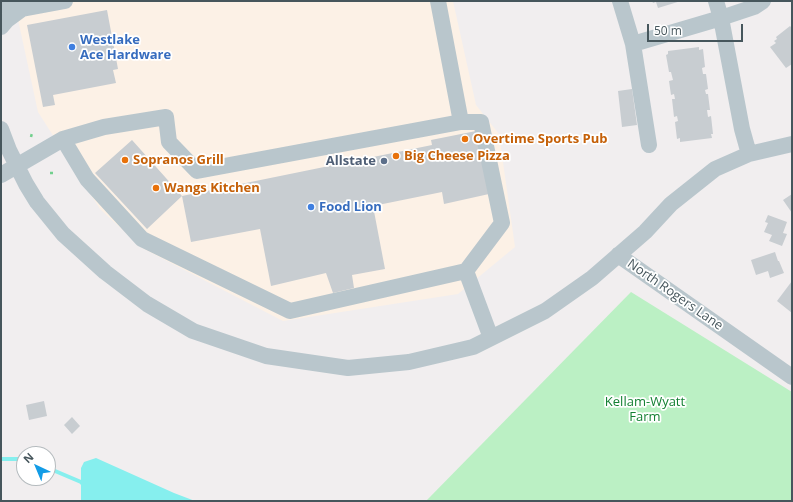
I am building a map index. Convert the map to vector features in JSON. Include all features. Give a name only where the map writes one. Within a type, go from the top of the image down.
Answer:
[{"type":"street","points":[[1,5],[22,9],[66,1]]},
{"type":"street","points":[[438,1],[462,122]]},
{"type":"street","points":[[620,1],[633,44],[649,145]]},
{"type":"street","points":[[716,1],[721,18],[742,129],[749,154]]},
{"type":"street","points":[[633,44],[721,18],[754,7],[763,1]]},
{"type":"street","points":[[1,27],[7,20],[22,9]]},
{"type":"street","points":[[1,175],[63,139],[104,127],[166,117],[169,142],[197,171],[462,122],[481,122],[502,223],[466,271],[290,311],[142,239],[87,179],[63,139]]},
{"type":"street","name":"North Rogers Lane","points":[[1,129],[16,166],[37,202],[63,234],[105,272],[141,299],[193,331],[266,356],[348,368],[409,362],[474,347],[545,310],[592,278],[618,255],[792,376]]},
{"type":"street","points":[[618,255],[644,232],[671,204],[715,169],[749,154],[792,144]]},
{"type":"street","points":[[466,271],[491,338]]},
{"type":"path","points":[[31,137],[32,133]]},
{"type":"shaded area","points":[[14,1],[453,1],[476,105],[499,134],[515,247],[458,294],[283,321],[142,248],[100,209],[38,112]]},
{"type":"green space","name":"Kellam-Wyatt Farm","points":[[631,292],[792,392],[792,501],[426,501]]},
{"type":"water","points":[[96,458],[195,501],[81,501],[81,468],[84,462]]},
{"type":"building","points":[[652,1],[681,1],[658,8],[656,2],[653,3]]},
{"type":"building","points":[[107,10],[118,69],[113,70],[116,83],[53,95],[55,105],[43,107],[27,25]]},
{"type":"building","points":[[790,26],[792,28],[792,64],[786,68],[770,47],[776,43],[774,41],[777,39],[776,37]]},
{"type":"building","points":[[699,47],[699,50],[703,49],[705,67],[702,68],[703,74],[706,74],[708,89],[705,90],[706,94],[708,94],[710,110],[707,110],[708,117],[711,116],[713,134],[711,134],[712,138],[680,142],[680,138],[677,139],[675,122],[678,121],[677,116],[674,117],[672,99],[675,99],[674,94],[671,95],[669,81],[673,80],[671,72],[669,72],[666,55],[668,54],[668,51]]},
{"type":"building","points":[[632,89],[637,125],[622,127],[618,91]]},
{"type":"building","points":[[476,131],[489,194],[444,204],[442,192],[373,206],[385,269],[352,275],[354,288],[333,293],[326,273],[271,286],[260,229],[191,242],[182,196],[432,145],[431,140]]},
{"type":"building","points":[[132,140],[182,196],[147,229],[95,173]]},
{"type":"building","points":[[792,194],[792,213],[783,200]]},
{"type":"building","points":[[768,215],[787,222],[783,233],[787,234],[782,246],[769,241],[772,235],[764,232],[768,223],[765,222]]},
{"type":"building","points":[[775,252],[784,273],[770,278],[768,271],[756,275],[751,260]]},
{"type":"building","points":[[792,281],[792,313],[777,301]]},
{"type":"building","points":[[44,401],[47,416],[29,420],[26,405]]},
{"type":"building","points":[[72,417],[80,426],[72,434],[64,425]]},
{"type":"waterway","points":[[1,459],[16,459]]},
{"type":"waterway","points":[[56,471],[81,482],[84,485]]},
{"type":"place","name":"Westlake Ace Hardware","points":[[72,47]]},
{"type":"place","name":"Overtime Sports Pub","points":[[465,139]]},
{"type":"place","name":"Big Cheese Pizza","points":[[396,156]]},
{"type":"place","name":"Sopranos Grill","points":[[125,160]]},
{"type":"place","name":"Allstate","points":[[384,161]]},
{"type":"place","name":"Wangs Kitchen","points":[[156,188]]},
{"type":"place","name":"Food Lion","points":[[311,207]]}]
